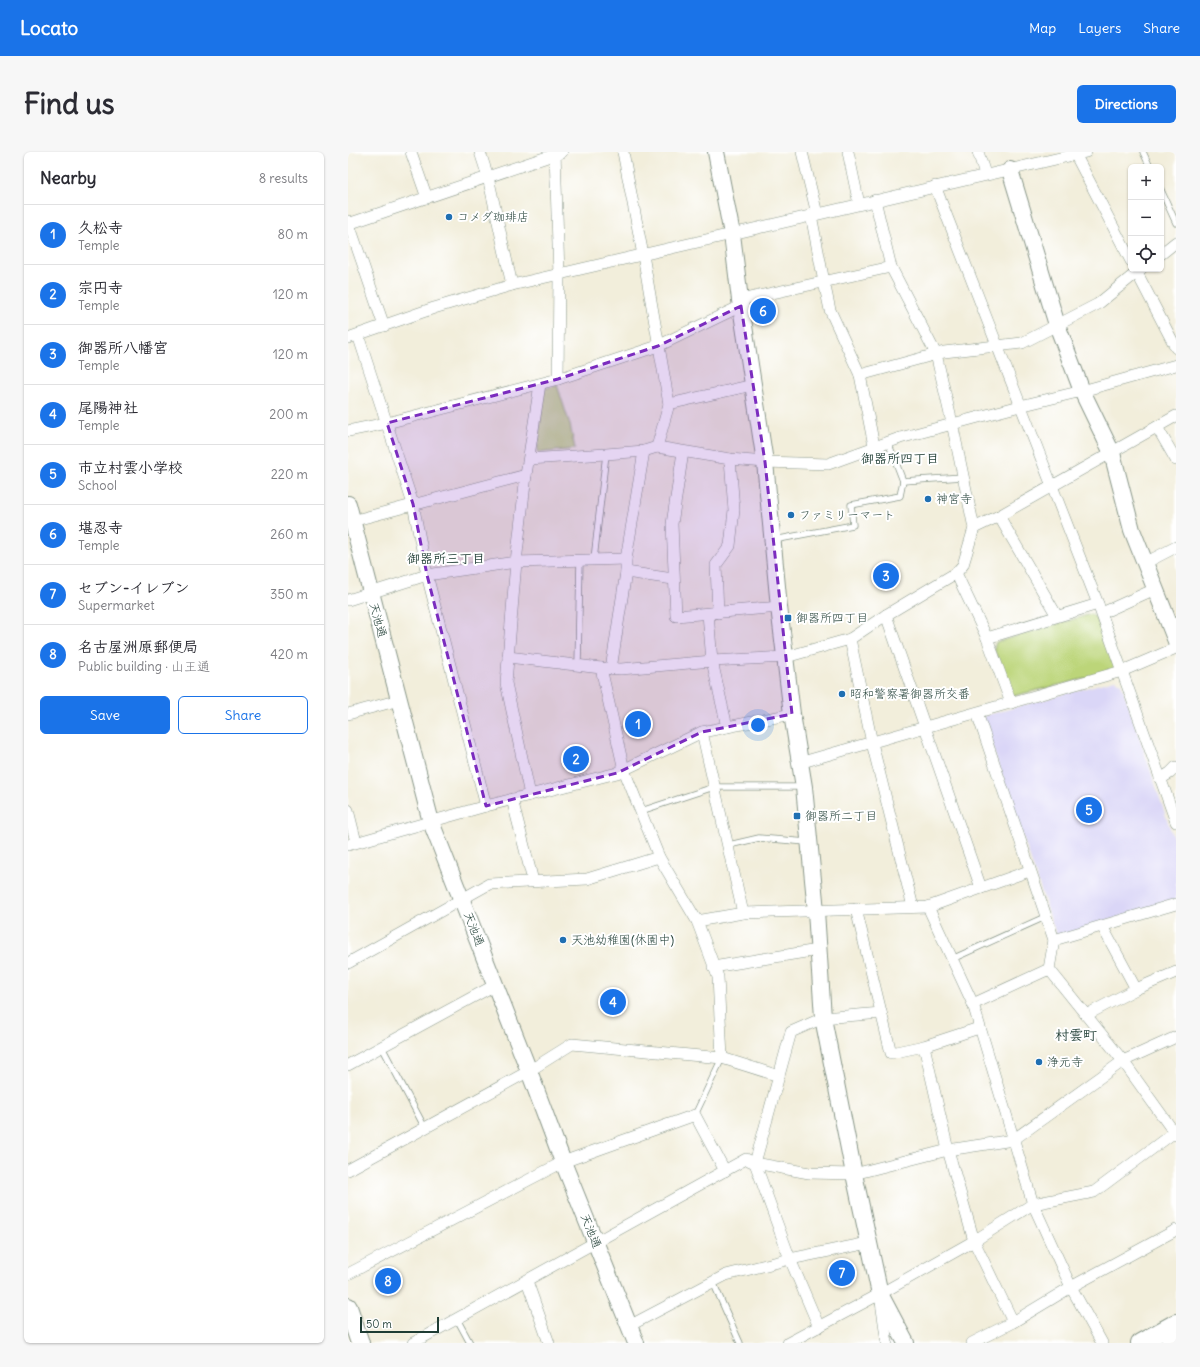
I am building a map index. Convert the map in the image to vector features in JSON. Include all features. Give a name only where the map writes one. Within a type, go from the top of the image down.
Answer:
[{"type":"highway","points":[[1172,1343],[1176,1341]]},
{"type":"main road","points":[[348,1307],[360,1343]]},
{"type":"main road","points":[[1140,1343],[1176,1323]]},
{"type":"street","points":[[411,152],[427,198]]},
{"type":"street","points":[[480,152],[488,177],[512,285]]},
{"type":"street","points":[[623,152],[643,255],[668,404],[657,447]]},
{"type":"street","points":[[716,152],[732,234],[765,462],[774,540],[779,608],[792,714],[804,787],[816,911],[823,1018],[868,1243],[880,1294],[887,1343]]},
{"type":"street","points":[[802,152],[830,310],[860,375],[874,446]]},
{"type":"street","points":[[848,152],[859,204]]},
{"type":"street","points":[[978,152],[985,174]]},
{"type":"street","points":[[384,326],[348,223],[427,198],[558,153],[558,379]]},
{"type":"street","points":[[486,806],[427,575],[413,504],[387,423],[353,336],[434,308],[512,285],[1079,153],[1128,254]]},
{"type":"street","points":[[1010,170],[1056,325],[1082,392],[1112,453],[1132,530],[1176,641]]},
{"type":"street","points":[[935,186],[1100,609],[1176,822]]},
{"type":"street","points":[[508,657],[606,669],[621,669],[712,661],[786,657],[850,639],[886,615],[956,573],[963,565],[974,528],[936,354],[891,267],[875,200]]},
{"type":"street","points":[[1164,252],[1176,242]]},
{"type":"street","points":[[348,431],[387,423],[558,379],[658,346],[741,303],[891,267]]},
{"type":"street","points":[[860,375],[944,352],[1022,343],[1098,304],[1136,272]]},
{"type":"street","points":[[1139,272],[1176,348]]},
{"type":"street","points":[[529,459],[606,454],[644,450],[657,447],[730,459],[765,462],[828,464],[874,446],[952,423],[1082,392],[1176,365]]},
{"type":"street","points":[[530,795],[506,683],[516,562],[526,474],[540,384]]},
{"type":"street","points":[[668,404],[753,385]]},
{"type":"street","points":[[974,528],[1052,487],[1176,416]]},
{"type":"street","points":[[1157,427],[1176,460]]},
{"type":"street","points":[[644,450],[626,559],[626,572],[606,669],[624,770],[659,857],[697,921],[718,977],[722,1058]]},
{"type":"street","points":[[683,452],[672,524],[676,616],[779,608]]},
{"type":"street","points":[[727,727],[712,661],[716,565],[730,546],[734,510],[730,459]]},
{"type":"street","points":[[352,521],[526,474]]},
{"type":"street","name":"天池通","points":[[348,504],[431,822],[462,899],[562,1162],[636,1343]]},
{"type":"street","points":[[999,516],[1057,616]]},
{"type":"street","points":[[1145,563],[1176,547]]},
{"type":"street","points":[[348,600],[427,575],[516,562],[626,559]]},
{"type":"street","points":[[626,572],[674,580]]},
{"type":"street","points":[[956,573],[987,638],[1011,702]]},
{"type":"street","points":[[987,638],[1057,616],[1100,609],[1155,589]]},
{"type":"street","points":[[886,615],[981,888]]},
{"type":"street","points":[[850,639],[872,743],[913,906]]},
{"type":"street","points":[[799,763],[1122,671],[1176,648]]},
{"type":"street","points":[[348,714],[399,700]]},
{"type":"street","points":[[788,1343],[880,1294],[974,1241],[1033,1204],[1094,1192],[1175,1132],[1122,1061],[1049,969],[1054,940],[1029,871],[977,713]]},
{"type":"street","points":[[348,810],[352,843],[486,806],[617,773],[702,732],[792,714]]},
{"type":"street","points":[[702,732],[744,913]]},
{"type":"street","points":[[1160,779],[1176,767]]},
{"type":"street","points":[[512,800],[533,881]]},
{"type":"street","points":[[348,962],[489,884],[587,879],[659,857]]},
{"type":"street","points":[[697,921],[744,913],[913,906],[928,907],[1029,871]]},
{"type":"street","points":[[1054,940],[1176,904]]},
{"type":"street","points":[[928,907],[973,1004],[1033,1204],[1071,1287],[1102,1343]]},
{"type":"street","points":[[856,909],[891,1053],[924,1046],[980,1028]]},
{"type":"street","points":[[1102,926],[1136,989]]},
{"type":"street","points":[[713,967],[818,950]]},
{"type":"street","points":[[973,1004],[1049,969]]},
{"type":"street","points":[[1086,1015],[1136,989],[1176,972]]},
{"type":"street","points":[[348,1065],[495,985]]},
{"type":"street","points":[[819,1327],[790,1259],[755,1163],[791,1032],[823,1018],[881,1013]]},
{"type":"street","points":[[413,1343],[746,1159],[755,1163],[809,1173],[854,1174],[948,1150],[1013,1140],[1122,1061],[1176,1037]]},
{"type":"street","points":[[348,1170],[528,1071],[572,1044],[722,1058],[779,1076]]},
{"type":"street","points":[[924,1046],[948,1150],[974,1241],[1013,1322]]},
{"type":"street","points":[[348,1274],[562,1162],[695,1115],[725,1171]]},
{"type":"street","points":[[972,1343],[1013,1322],[1071,1287],[1176,1230]]},
{"type":"street","points":[[629,1326],[726,1275],[790,1259],[868,1243]]},
{"type":"street","points":[[527,1281],[549,1343]]},
{"type":"street","points":[[880,1294],[906,1343]]},
{"type":"lane","points":[[1143,152],[1149,164]]},
{"type":"lane","points":[[1164,197],[1176,223]]},
{"type":"lane","points":[[774,540],[853,525],[851,505],[900,496],[903,481],[888,442]]},
{"type":"lane","points":[[594,559],[606,454]]},
{"type":"lane","points":[[903,481],[963,477]]},
{"type":"lane","points":[[578,665],[580,560]]},
{"type":"lane","points":[[641,811],[714,787],[804,787]]},
{"type":"lane","points":[[729,845],[759,838],[809,842]]},
{"type":"lane","points":[[952,959],[1045,917]]},
{"type":"lane","points":[[382,1047],[425,1128]]},
{"type":"lane","points":[[695,1115],[722,1058]]},
{"type":"lane","points":[[713,1282],[740,1343]]},
{"type":"lane","points":[[457,1319],[470,1343]]},
{"type":"highlighted area","points":[[741,306],[765,462],[792,714],[702,732],[617,773],[486,806],[427,575],[413,504],[387,423],[558,379],[658,346]]},
{"type":"shaded area","points":[[1115,680],[1121,683],[1176,846],[1176,900],[1057,937],[983,720],[984,716]]},
{"type":"green space","points":[[557,385],[570,425],[575,449],[537,453],[544,389]]},
{"type":"green space","points":[[1091,614],[1096,618],[1116,666],[1113,672],[1013,696],[994,649],[996,642]]},
{"type":"place","name":"コメダ珈琲店","points":[[449,217]]},
{"type":"place","name":"堪忍寺","points":[[763,311]]},
{"type":"place","name":"神宮寺","points":[[928,499]]},
{"type":"place","name":"ファミリーマート","points":[[791,515]]},
{"type":"place","name":"御器所八幡宮","points":[[886,576]]},
{"type":"place","name":"御器所四丁目","points":[[788,618]]},
{"type":"place","name":"昭和警察署御器所交番","points":[[842,694]]},
{"type":"place","name":"久松寺","points":[[638,724]]},
{"type":"place","name":"宗円寺","points":[[576,759]]},
{"type":"place","name":"市立村雲小学校","points":[[1089,810]]},
{"type":"place","name":"御器所二丁目","points":[[797,816]]},
{"type":"place","name":"天池幼稚園(休園中)","points":[[563,940]]},
{"type":"place","name":"尾陽神社","points":[[613,1002]]},
{"type":"place","name":"浄元寺","points":[[1039,1062]]},
{"type":"place","name":"セブン-イレブン","points":[[842,1273]]},
{"type":"place","name":"名古屋洲原郵便局","points":[[388,1281]]},
{"type":"district","name":"御器所四丁目","points":[[900,458]]},
{"type":"district","name":"御器所三丁目","points":[[446,558]]},
{"type":"district","name":"村雲町","points":[[1076,1035]]}]
